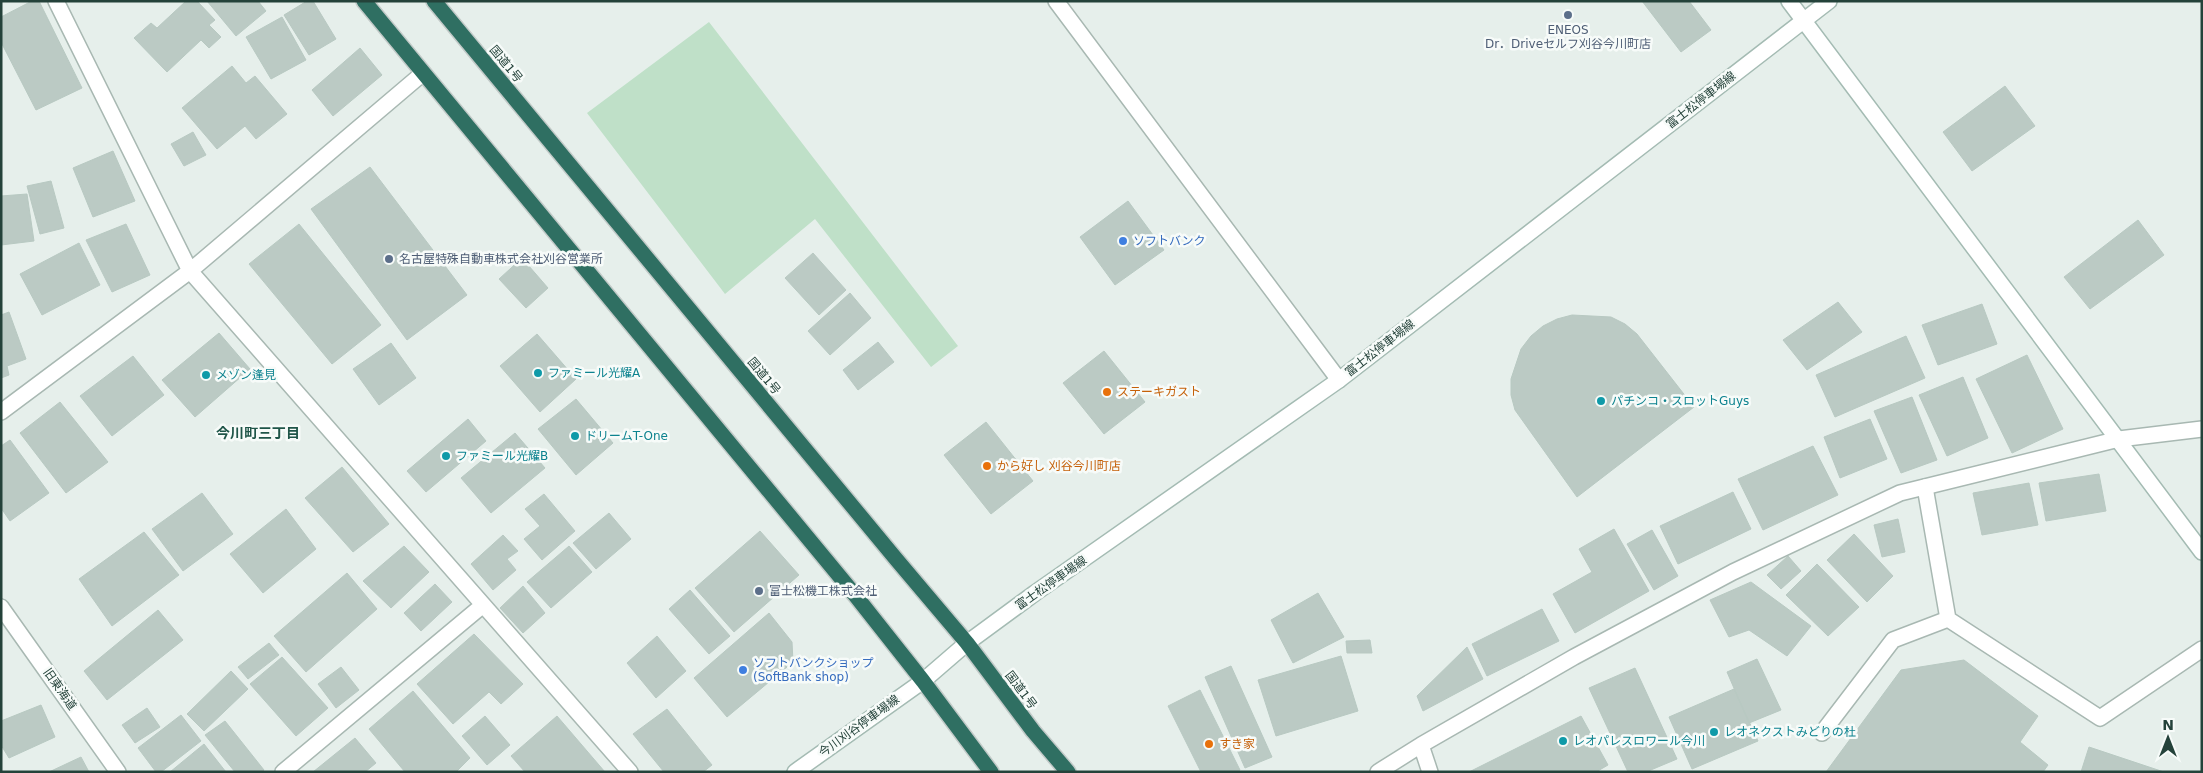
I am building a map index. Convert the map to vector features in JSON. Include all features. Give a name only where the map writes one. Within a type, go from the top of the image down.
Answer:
[{"type":"highway","points":[[364,1],[422,74],[848,588],[923,681],[991,772]]},
{"type":"highway","name":"国道1号","points":[[434,1],[967,643],[1033,731],[1068,772]]},
{"type":"street","points":[[56,1],[190,271],[630,772]]},
{"type":"street","points":[[1056,1],[1339,380]]},
{"type":"street","points":[[1789,1],[2202,552]]},
{"type":"street","name":"富士松停車場線","points":[[923,681],[967,643],[1339,380],[1829,1]]},
{"type":"street","points":[[1,412],[190,271],[422,74]]},
{"type":"street","points":[[1378,772],[1421,745],[1574,657],[1733,572],[1900,493],[2119,439],[2202,429]]},
{"type":"street","points":[[1925,487],[1948,619],[2100,718],[2202,649]]},
{"type":"street","points":[[283,772],[483,605]]},
{"type":"street","name":"旧東海道","points":[[1,607],[118,772]]},
{"type":"street","points":[[1822,733],[1893,640],[1948,619]]},
{"type":"street","name":"今川刈谷停車場線","points":[[796,772],[923,681]]},
{"type":"street","points":[[1421,745],[1430,772]]},
{"type":"green space","points":[[709,22],[958,346],[931,367],[815,219],[725,294],[587,113]]},
{"type":"building","points":[[32,1],[39,1],[82,88],[36,110],[1,42],[1,17]]},
{"type":"building","points":[[186,1],[197,1],[215,20],[209,25],[221,37],[209,48],[201,40],[167,72],[134,38],[151,23],[157,28]]},
{"type":"building","points":[[207,1],[258,1],[266,11],[236,36]]},
{"type":"building","points":[[307,1],[313,1],[336,39],[309,55],[284,15]]},
{"type":"building","points":[[1642,1],[1689,1],[1711,30],[1681,52]]},
{"type":"building","points":[[282,17],[306,60],[271,79],[246,37]]},
{"type":"building","points":[[360,48],[382,75],[333,116],[312,90]]},
{"type":"building","points":[[232,66],[246,83],[255,76],[287,114],[256,139],[245,126],[217,149],[182,108]]},
{"type":"building","points":[[2005,86],[2035,126],[1972,171],[1943,132]]},
{"type":"building","points":[[193,132],[206,155],[184,166],[171,144]]},
{"type":"building","points":[[113,151],[135,201],[93,217],[73,168]]},
{"type":"building","points":[[370,167],[467,295],[407,340],[311,209]]},
{"type":"building","points":[[51,181],[64,228],[40,234],[27,186]]},
{"type":"building","points":[[27,194],[34,241],[1,245],[1,196]]},
{"type":"building","points":[[1128,201],[1164,250],[1115,285],[1080,237]]},
{"type":"building","points":[[2138,220],[2164,255],[2090,309],[2064,277]]},
{"type":"building","points":[[126,224],[150,275],[112,292],[86,240]]},
{"type":"building","points":[[299,224],[381,325],[332,364],[249,264]]},
{"type":"building","points":[[79,243],[100,285],[42,315],[20,274]]},
{"type":"building","points":[[813,253],[846,290],[819,315],[785,278]]},
{"type":"building","points":[[522,258],[548,288],[526,308],[499,279]]},
{"type":"building","points":[[850,293],[871,318],[830,355],[808,331]]},
{"type":"building","points":[[1838,302],[1862,332],[1807,370],[1783,340]]},
{"type":"building","points":[[1982,304],[1997,344],[1938,365],[1922,325]]},
{"type":"building","points":[[9,312],[26,359],[7,366],[9,375],[1,378],[1,315]]},
{"type":"building","name":"パチンコ・スロットGuys","points":[[1572,315],[1611,317],[1625,324],[1637,334],[1694,407],[1577,497],[1515,410],[1511,395],[1511,379],[1521,349],[1531,336],[1543,326],[1557,319]]},
{"type":"building","name":"メゾン逢見","points":[[219,333],[250,369],[195,417],[162,380]]},
{"type":"building","name":"ファミール光耀A","points":[[537,334],[576,379],[540,412],[500,366]]},
{"type":"building","points":[[1906,336],[1925,378],[1835,417],[1816,375]]},
{"type":"building","points":[[878,342],[894,362],[858,390],[843,370]]},
{"type":"building","points":[[391,343],[416,378],[379,405],[353,369]]},
{"type":"building","points":[[1104,351],[1145,402],[1104,434],[1063,383]]},
{"type":"building","points":[[2027,355],[2063,429],[2012,453],[1976,379]]},
{"type":"building","points":[[133,356],[164,395],[112,436],[80,396]]},
{"type":"building","points":[[1963,377],[1988,438],[1947,456],[1919,395]]},
{"type":"building","points":[[1912,397],[1937,460],[1901,473],[1874,411]]},
{"type":"building","name":"ドリームT-One","points":[[576,399],[613,443],[576,475],[538,429]]},
{"type":"building","points":[[60,402],[108,462],[66,493],[20,433]]},
{"type":"building","name":"ファミール光耀B","points":[[468,419],[486,441],[426,492],[407,471]]},
{"type":"building","points":[[1870,419],[1887,459],[1840,478],[1824,437]]},
{"type":"building","points":[[986,422],[1033,481],[991,514],[944,455]]},
{"type":"building","points":[[515,433],[545,468],[491,513],[461,478]]},
{"type":"building","points":[[10,440],[49,493],[10,521],[1,508],[1,446]]},
{"type":"building","points":[[1813,446],[1838,495],[1763,530],[1738,479]]},
{"type":"building","points":[[342,467],[389,524],[353,552],[305,498]]},
{"type":"building","points":[[2099,474],[2106,511],[2046,521],[2039,483]]},
{"type":"building","points":[[2029,483],[2038,525],[1982,535],[1973,493]]},
{"type":"building","points":[[1733,492],[1751,529],[1678,564],[1660,526]]},
{"type":"building","points":[[202,493],[233,534],[183,571],[152,529]]},
{"type":"building","points":[[544,494],[575,531],[542,560],[524,539],[540,526],[525,509]]},
{"type":"building","points":[[286,509],[316,549],[263,593],[230,554]]},
{"type":"building","points":[[609,513],[631,539],[596,569],[573,543]]},
{"type":"building","points":[[1898,519],[1905,552],[1882,557],[1874,525]]},
{"type":"building","points":[[1614,529],[1649,591],[1575,633],[1553,594],[1592,572],[1579,549]]},
{"type":"building","points":[[1652,530],[1678,576],[1654,590],[1627,544]]},
{"type":"building","points":[[760,531],[799,575],[734,632],[695,588]]},
{"type":"building","points":[[144,532],[179,575],[112,626],[79,579]]},
{"type":"building","points":[[1854,534],[1893,576],[1867,602],[1827,560]]},
{"type":"building","points":[[503,535],[518,551],[507,559],[516,570],[493,590],[471,564]]},
{"type":"building","points":[[404,546],[429,572],[391,608],[363,581]]},
{"type":"building","points":[[569,546],[592,572],[551,608],[527,582]]},
{"type":"building","points":[[1788,556],[1801,571],[1781,589],[1767,575]]},
{"type":"building","points":[[1817,564],[1859,607],[1828,636],[1786,595]]},
{"type":"building","points":[[347,573],[377,609],[306,672],[274,636]]},
{"type":"building","points":[[1751,582],[1811,626],[1787,656],[1749,630],[1729,637],[1710,600]]},
{"type":"building","points":[[435,584],[452,602],[421,631],[404,613]]},
{"type":"building","points":[[523,586],[545,613],[523,633],[500,608]]},
{"type":"building","points":[[690,590],[730,636],[709,654],[669,609]]},
{"type":"building","points":[[1318,593],[1344,637],[1293,663],[1271,620]]},
{"type":"building","points":[[1542,609],[1559,641],[1487,676],[1472,644]]},
{"type":"building","points":[[158,610],[183,640],[107,700],[84,671]]},
{"type":"building","name":"ソフトバンクショップ (SoftBank shop)","points":[[769,613],[792,642],[793,662],[727,717],[694,678]]},
{"type":"building","points":[[474,634],[523,684],[501,704],[489,692],[453,724],[417,684]]},
{"type":"building","points":[[657,636],[686,671],[656,698],[627,663]]},
{"type":"building","points":[[1370,640],[1372,653],[1347,653],[1346,641]]},
{"type":"building","points":[[269,643],[279,655],[248,679],[238,667]]},
{"type":"building","points":[[1467,647],[1483,679],[1423,711],[1417,696]]},
{"type":"building","points":[[1341,656],[1358,711],[1276,736],[1258,680]]},
{"type":"building","points":[[282,657],[328,708],[296,736],[250,684]]},
{"type":"building","points":[[1757,659],[1781,710],[1749,723],[1727,672]]},
{"type":"building","points":[[1964,660],[2038,716],[2020,742],[2048,765],[2043,772],[1826,772],[1901,670]]},
{"type":"building","points":[[1231,666],[1272,757],[1245,768],[1205,677]]},
{"type":"building","points":[[341,667],[359,690],[336,708],[318,684]]},
{"type":"building","points":[[1635,668],[1677,759],[1646,772],[1628,772],[1589,688]]},
{"type":"building","points":[[231,671],[248,689],[204,731],[187,714]]},
{"type":"building","name":"レオネクストみどりの杜","points":[[1734,689],[1758,741],[1692,769],[1669,717]]},
{"type":"building","points":[[1200,690],[1240,770],[1237,772],[1201,772],[1168,706]]},
{"type":"building","points":[[413,691],[470,758],[456,772],[405,772],[369,729]]},
{"type":"building","points":[[41,705],[55,737],[9,758],[1,745],[1,721]]},
{"type":"building","points":[[147,708],[160,727],[135,743],[122,725]]},
{"type":"building","points":[[667,709],[712,765],[703,772],[664,772],[633,734]]},
{"type":"building","points":[[181,715],[201,741],[161,772],[156,772],[138,748]]},
{"type":"building","points":[[485,716],[510,745],[487,765],[462,736]]},
{"type":"building","points":[[557,716],[605,772],[525,772],[511,756]]},
{"type":"building","name":"レオパレスロワール今川","points":[[1581,716],[1608,765],[1596,772],[1469,772]]},
{"type":"building","points":[[225,721],[264,770],[262,772],[235,772],[205,735]]},
{"type":"building","points":[[355,738],[376,763],[365,772],[313,772]]},
{"type":"building","points":[[204,744],[226,772],[170,772]]},
{"type":"building","points":[[2089,747],[2164,772],[2081,772]]},
{"type":"building","points":[[81,757],[89,772],[49,772]]},
{"type":"place","name":"ENEOS Dr．Driveセルフ刈谷今川町店","points":[[1568,15]]},
{"type":"place","name":"ソフトバンク","points":[[1123,241]]},
{"type":"place","name":"名古屋特殊自動車株式会社刈谷営業所","points":[[389,259]]},
{"type":"place","name":"ファミール光耀A","points":[[538,373]]},
{"type":"place","name":"メゾン逢見","points":[[206,375]]},
{"type":"place","name":"ステーキガスト","points":[[1107,392]]},
{"type":"place","name":"パチンコ・スロットGuys","points":[[1601,401]]},
{"type":"place","name":"ドリームT-One","points":[[575,436]]},
{"type":"place","name":"ファミール光耀B","points":[[446,456]]},
{"type":"place","name":"から好し 刈谷今川町店","points":[[987,466]]},
{"type":"place","name":"富士松機工株式会社","points":[[759,591]]},
{"type":"place","name":"ソフトバンクショップ (SoftBank shop)","points":[[743,670]]},
{"type":"place","name":"レオネクストみどりの杜","points":[[1714,732]]},
{"type":"place","name":"レオパレスロワール今川","points":[[1563,741]]},
{"type":"place","name":"すき家","points":[[1209,744]]},
{"type":"district","name":"今川町三丁目","points":[[258,433]]}]
